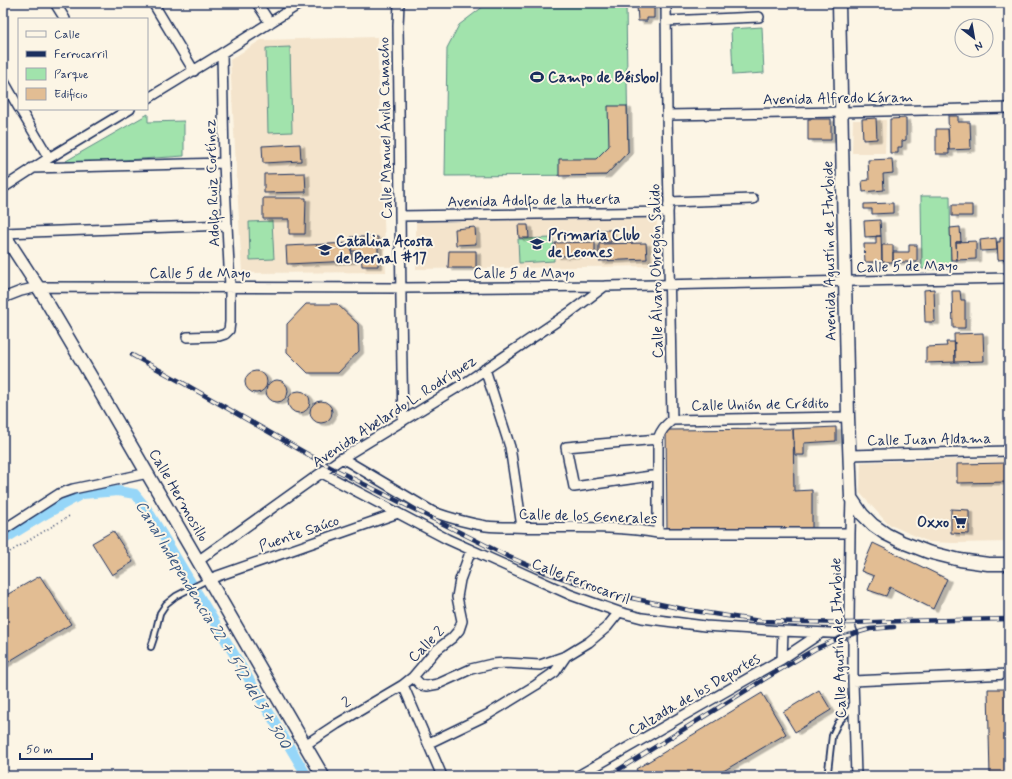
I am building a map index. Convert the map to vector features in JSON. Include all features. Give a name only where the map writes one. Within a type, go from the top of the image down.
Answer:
[{"type":"street","points":[[55,3],[64,18]]},
{"type":"street","points":[[153,3],[194,71]]},
{"type":"street","points":[[257,3],[270,23]]},
{"type":"street","points":[[148,98],[222,54],[301,3]]},
{"type":"street","name":"Calle Manuel Ávila Camacho","points":[[399,3],[400,288],[403,420]]},
{"type":"street","name":"Calle Álvaro Obregón Salido","points":[[666,3],[672,420]]},
{"type":"street","name":"Avenida Agustín de Iturbide","points":[[839,3],[851,498]]},
{"type":"street","points":[[666,21],[759,17]]},
{"type":"street","name":"Adolfo Ruiz Cortínez","points":[[187,336],[219,336],[225,334],[229,330],[230,322],[230,287],[224,163],[222,54]]},
{"type":"street","points":[[3,80],[18,106]]},
{"type":"street","name":"Avenida Alfredo Káram","points":[[667,115],[1009,108]]},
{"type":"street","points":[[20,110],[49,158]]},
{"type":"street","points":[[3,188],[32,168],[124,111]]},
{"type":"street","points":[[32,168],[224,163]]},
{"type":"street","points":[[669,202],[753,199]]},
{"type":"street","name":"Avenida Adolfo de la Huerta","points":[[400,216],[668,212]]},
{"type":"street","points":[[3,233],[227,225]]},
{"type":"street","name":"Calle Hermosillo","points":[[3,233],[38,287],[148,473],[198,562],[323,776]]},
{"type":"street","name":"Calle 5 de Mayo","points":[[3,298],[21,291],[38,287],[400,288],[605,286],[1009,278]]},
{"type":"street","name":"Avenida Abelardo L. Rodríguez","points":[[198,562],[342,458],[485,370],[569,313],[605,286]]},
{"type":"street","points":[[485,370],[510,447],[522,528]]},
{"type":"street","name":"Calle Unión de Crédito","points":[[672,420],[848,417]]},
{"type":"street","points":[[658,533],[658,439],[665,426],[672,420]]},
{"type":"street","points":[[658,439],[566,447],[574,487],[658,476]]},
{"type":"street","name":"Calle Juan Aldama","points":[[849,455],[1009,451]]},
{"type":"street","name":"Calle de los Generales","points":[[342,458],[433,512],[448,518],[486,526],[522,528],[615,528],[635,529],[658,533],[850,533]]},
{"type":"street","points":[[3,530],[58,494],[73,489],[148,473]]},
{"type":"street","name":"Calle Ferrocarril","points":[[322,473],[471,550],[571,595],[619,612],[642,618],[705,626],[783,632],[853,634]]},
{"type":"street","points":[[851,498],[862,514],[873,525],[902,542],[928,552],[960,560],[988,564],[1008,564]]},
{"type":"street","name":"Calle Agustín de Iturbide","points":[[851,498],[849,623],[853,634],[856,776]]},
{"type":"street","name":"Puente Saúco","points":[[209,580],[398,513]]},
{"type":"street","name":"Calle 2","points":[[403,684],[413,677],[435,651],[460,630],[462,621],[457,596],[460,580],[471,550]]},
{"type":"street","points":[[413,677],[422,685],[427,686],[438,684],[471,669],[492,664],[506,663],[540,665],[566,656],[589,642],[607,627],[619,612]]},
{"type":"street","points":[[782,659],[783,632]]},
{"type":"street","name":"Calzada de los Deportes","points":[[578,776],[782,659],[821,633]]},
{"type":"street","points":[[429,743],[487,714],[536,685],[555,672],[566,656]]},
{"type":"street","points":[[853,681],[1009,674]]},
{"type":"street","points":[[403,684],[442,776]]},
{"type":"street","name":"2","points":[[304,745],[403,684]]},
{"type":"lane","points":[[151,647],[160,613],[166,604],[176,596],[209,580]]},
{"type":"lane","points":[[827,776],[832,736],[838,723],[854,705]]},
{"type":"path","points":[[3,556],[71,515]]},
{"type":"shaded area","points":[[377,37],[386,272],[242,273],[230,60],[261,40]]},
{"type":"shaded area","points":[[853,120],[886,120],[885,153],[852,153]]},
{"type":"shaded area","name":"Primaria Club de Leones","points":[[657,218],[658,266],[416,269],[416,222]]},
{"type":"shaded area","points":[[1009,458],[1009,542],[929,542],[888,524],[860,493],[861,462]]},
{"type":"green space","name":"Campo de Béisbol","points":[[490,3],[626,3],[628,152],[606,175],[445,176],[447,48],[459,25]]},
{"type":"green space","points":[[762,27],[764,73],[733,75],[731,29]]},
{"type":"green space","points":[[290,47],[292,132],[268,133],[266,48]]},
{"type":"green space","points":[[148,114],[148,122],[184,121],[184,156],[68,164],[66,161]]},
{"type":"green space","points":[[921,196],[950,196],[951,269],[922,269]]},
{"type":"green space","points":[[272,221],[274,259],[250,260],[249,222]]},
{"type":"green space","points":[[553,238],[554,261],[519,263],[518,239]]},
{"type":"building","points":[[654,5],[654,18],[647,18],[647,21],[638,21],[637,6]]},
{"type":"building","points":[[608,106],[627,106],[628,152],[606,175],[559,176],[559,159],[596,159],[609,146]]},
{"type":"building","points":[[948,116],[958,116],[958,122],[970,122],[971,149],[949,150]]},
{"type":"building","points":[[876,118],[877,139],[863,140],[862,119]]},
{"type":"building","points":[[906,118],[906,140],[902,141],[902,147],[898,147],[898,153],[890,153],[890,119]]},
{"type":"building","points":[[808,119],[831,119],[831,140],[808,140]]},
{"type":"building","points":[[936,129],[948,129],[949,154],[936,154]]},
{"type":"building","points":[[300,144],[301,161],[263,163],[262,146]]},
{"type":"building","points":[[892,159],[893,173],[883,174],[884,190],[863,192],[862,181],[869,180],[868,160]]},
{"type":"building","points":[[305,173],[306,192],[264,193],[264,174]]},
{"type":"building","points":[[263,198],[306,198],[305,234],[289,234],[289,219],[263,219]]},
{"type":"building","points":[[893,203],[893,213],[872,214],[872,209],[864,209],[864,204]]},
{"type":"building","points":[[952,205],[972,205],[972,216],[952,216]]},
{"type":"building","points":[[880,220],[881,236],[865,237],[864,221]]},
{"type":"building","points":[[518,225],[528,225],[529,238],[519,238]]},
{"type":"building","points":[[475,227],[476,244],[456,245],[455,229]]},
{"type":"building","points":[[960,227],[961,242],[956,242],[957,260],[951,260],[950,228]]},
{"type":"building","points":[[599,230],[611,230],[611,242],[599,242]]},
{"type":"building","points":[[876,236],[881,236],[882,262],[865,262],[864,244],[876,244]]},
{"type":"building","points":[[351,237],[378,237],[378,266],[362,266],[361,251],[351,251]]},
{"type":"building","points":[[996,238],[997,250],[981,251],[980,240]]},
{"type":"building","points":[[1000,238],[1009,238],[1009,259],[998,260],[997,242],[1000,242]]},
{"type":"building","points":[[976,241],[976,259],[957,260],[956,242]]},
{"type":"building","points":[[595,242],[595,255],[555,256],[555,243]]},
{"type":"building","points":[[351,243],[352,261],[287,264],[286,246]]},
{"type":"building","points":[[646,243],[647,259],[599,261],[599,244]]},
{"type":"building","points":[[882,245],[893,245],[893,262],[882,262]]},
{"type":"building","points":[[909,245],[917,245],[917,262],[893,262],[893,252],[909,252]]},
{"type":"building","points":[[449,251],[476,251],[476,268],[448,268]]},
{"type":"building","points":[[934,289],[935,322],[925,322],[924,290]]},
{"type":"building","points":[[952,291],[960,291],[961,300],[965,300],[965,328],[953,328]]},
{"type":"building","points":[[306,304],[337,304],[358,324],[359,351],[338,373],[308,373],[287,352],[287,324]]},
{"type":"building","points":[[983,333],[984,361],[955,362],[954,334]]},
{"type":"building","points":[[946,342],[955,342],[955,362],[926,363],[926,347],[947,346]]},
{"type":"building","points":[[256,371],[264,374],[267,382],[264,390],[256,393],[248,390],[245,382],[248,374]]},
{"type":"building","points":[[277,380],[285,383],[288,391],[285,399],[277,402],[269,399],[266,391],[269,383]]},
{"type":"building","points":[[299,391],[303,392],[309,398],[309,406],[303,412],[299,413],[295,412],[289,406],[288,402],[289,398],[295,392]]},
{"type":"building","points":[[321,401],[329,404],[332,412],[329,420],[321,423],[313,420],[310,412],[313,404]]},
{"type":"building","points":[[836,427],[836,441],[804,443],[804,455],[795,455],[793,429]]},
{"type":"building","points":[[793,429],[794,491],[812,490],[812,528],[667,530],[666,430]]},
{"type":"building","points":[[1009,463],[1009,482],[957,483],[957,464]]},
{"type":"building","name":"Oxxo","points":[[951,509],[969,510],[969,534],[951,533]]},
{"type":"building","points":[[113,531],[133,562],[112,575],[92,543]]},
{"type":"building","points":[[873,543],[947,579],[933,609],[890,587],[886,596],[868,590],[874,576],[861,571]]},
{"type":"building","points":[[40,576],[71,624],[3,665],[3,597]]},
{"type":"building","points":[[988,689],[1009,689],[1009,776],[990,776]]},
{"type":"building","points":[[819,690],[831,710],[795,732],[783,712]]},
{"type":"building","points":[[762,693],[786,734],[715,776],[640,776],[636,769]]},
{"type":"waterway","name":"Canal Independencia 22 + 512 del 3 + 300","points":[[3,540],[82,494],[118,491],[135,494],[147,509],[307,776]]},
{"type":"railway","points":[[132,355],[330,467],[507,556],[544,572],[608,593],[688,610],[760,621],[849,623],[1009,619]]},
{"type":"railway","points":[[610,775],[815,649],[842,637],[870,629],[894,627]]},
{"type":"place","name":"Campo de Béisbol","points":[[537,77]]},
{"type":"place","name":"Primaria Club de Leones","points":[[537,244]]},
{"type":"place","name":"Catalina Acosta de Bernal #17","points":[[325,250]]},
{"type":"place","name":"Oxxo","points":[[960,522]]}]
